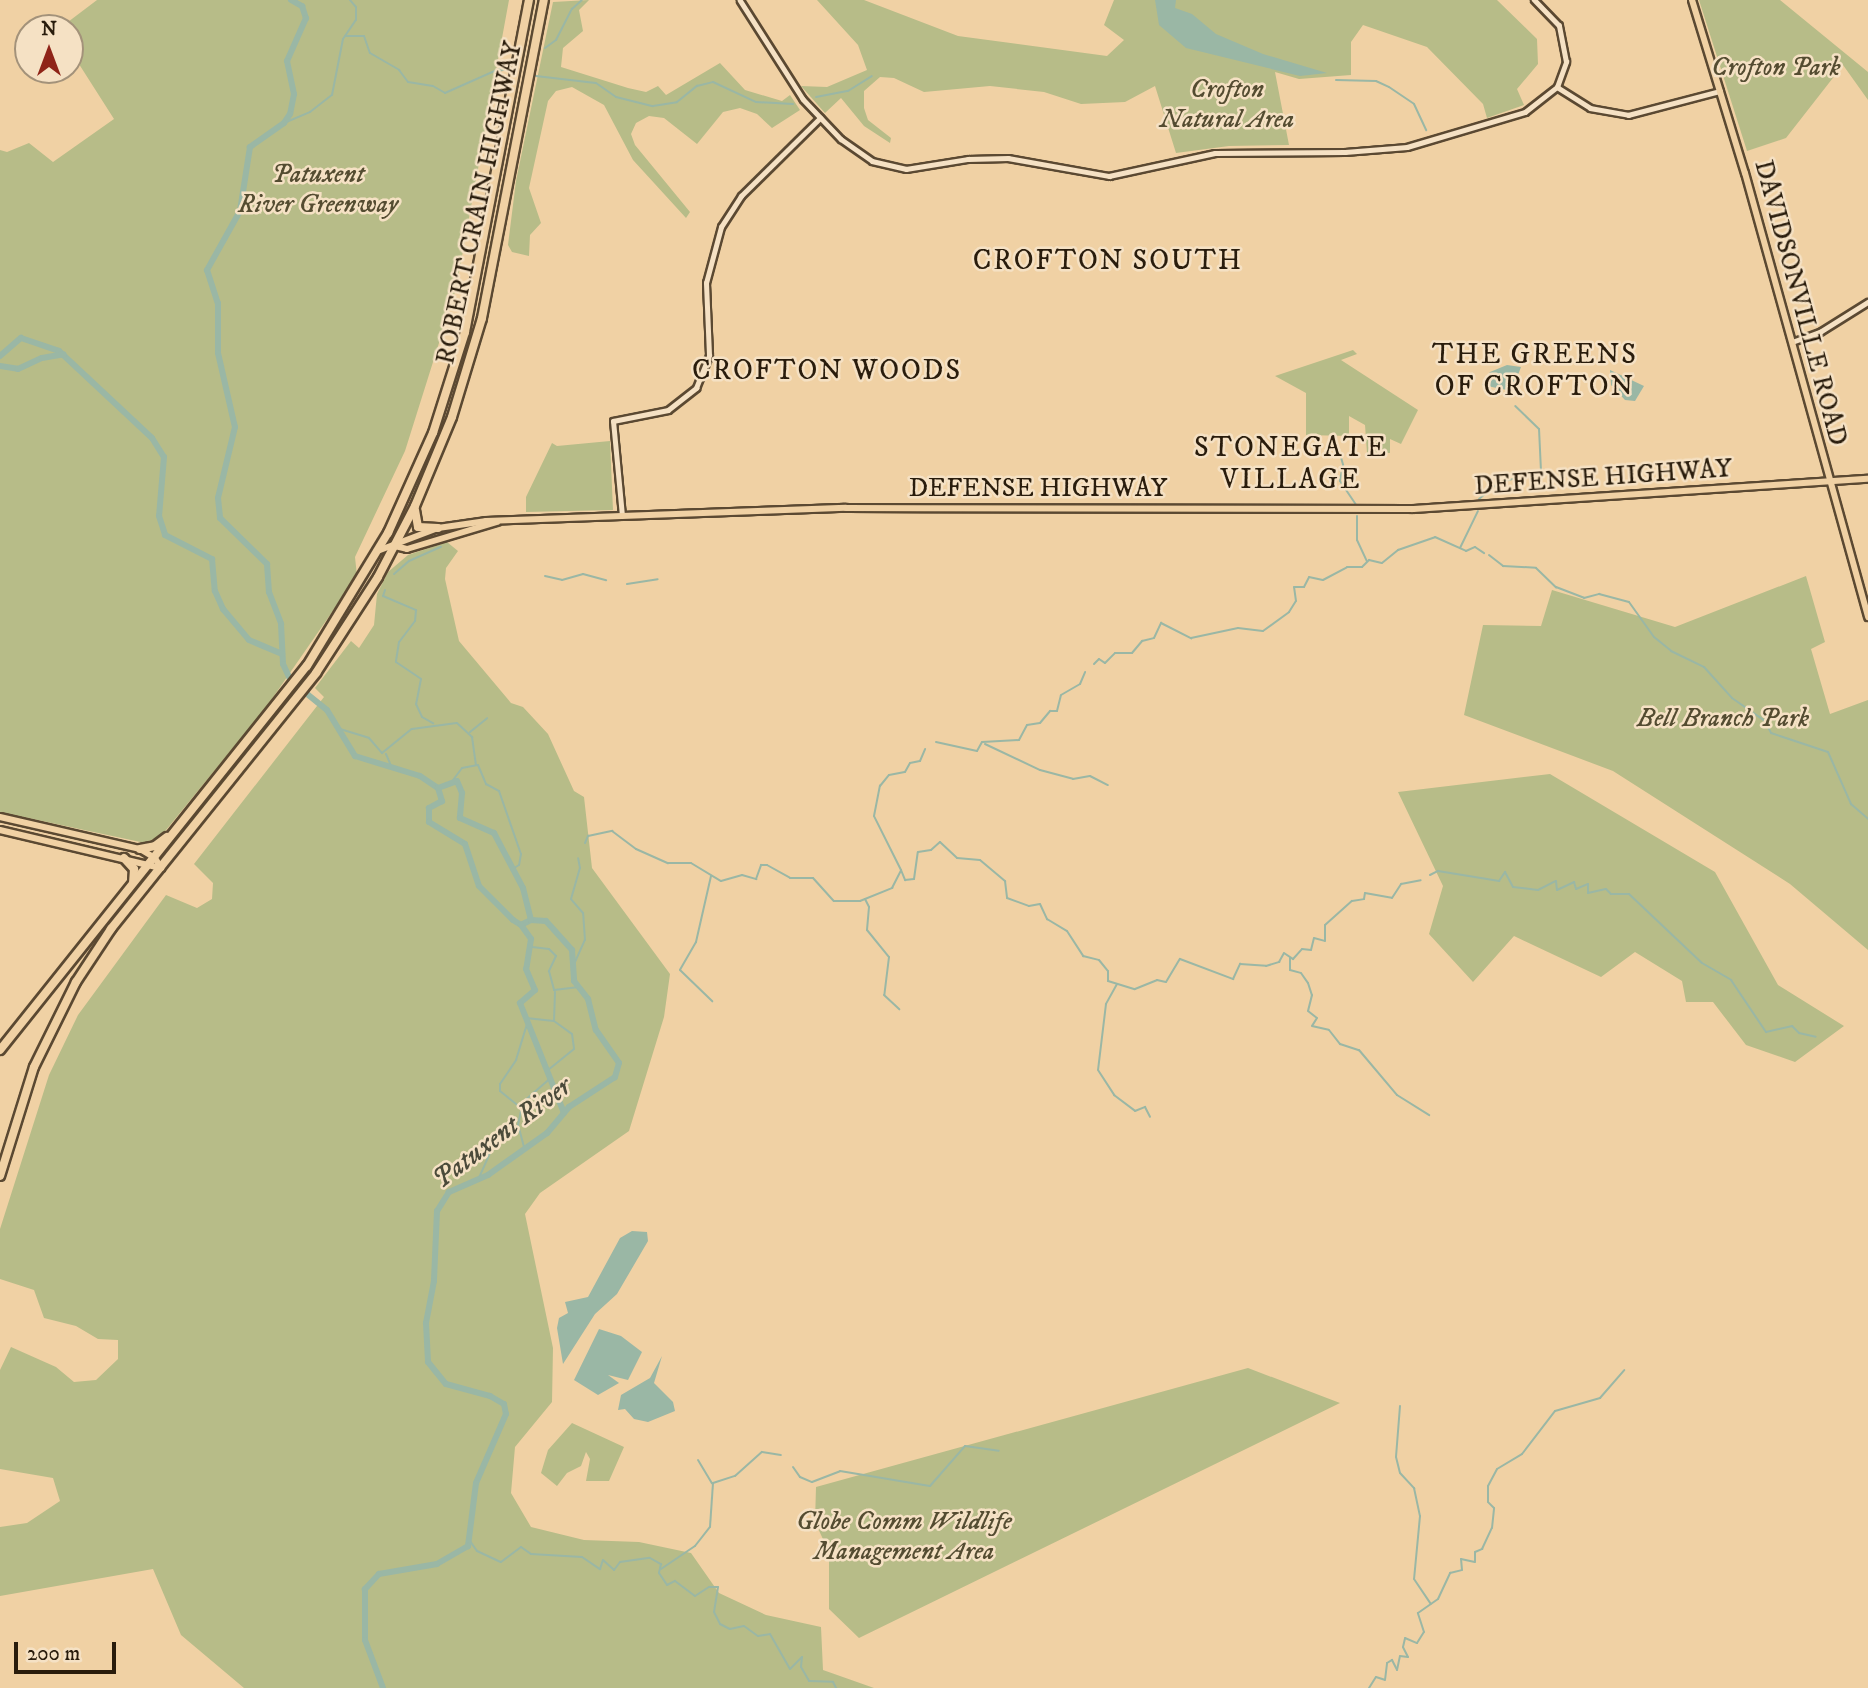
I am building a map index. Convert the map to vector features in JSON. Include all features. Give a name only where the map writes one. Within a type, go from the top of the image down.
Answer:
[{"type":"highway","points":[[530,0],[530,22],[539,24]]},
{"type":"highway","name":"ROBERT CRAIN HIGHWAY","points":[[202,799],[307,666],[379,551],[433,433],[465,332],[530,0]]},
{"type":"highway","name":"ROBERT CRAIN HIGHWAY","points":[[0,1176],[34,1067],[63,1005],[107,934],[316,673],[415,506],[445,437],[478,335],[544,0]]},
{"type":"highway","points":[[415,506],[416,525],[438,528]]},
{"type":"highway","points":[[388,533],[394,543]]},
{"type":"highway","points":[[139,849],[160,843],[202,799]]},
{"type":"highway","points":[[0,1050],[202,799]]},
{"type":"highway","points":[[124,858],[134,871],[132,887]]},
{"type":"main road","name":"DAVIDSONVILLE ROAD","points":[[1692,0],[1868,618]]},
{"type":"main road","name":"DEFENSE HIGHWAY","points":[[379,551],[438,528],[501,521],[853,508],[1396,510],[1868,479]]},
{"type":"main road","name":"DEFENSE HIGHWAY","points":[[394,543],[407,549],[501,521]]},
{"type":"main road","points":[[0,817],[139,849],[161,868]]},
{"type":"main road","points":[[0,830],[124,858],[153,861]]},
{"type":"street","points":[[740,0],[781,69],[820,118],[860,155],[891,167],[918,169],[995,158],[1109,176],[1215,153],[1345,152],[1415,145],[1525,112],[1557,87],[1566,62],[1565,42],[1555,20],[1534,0]]},
{"type":"street","points":[[1557,87],[1598,111],[1628,115],[1720,91]]},
{"type":"street","points":[[622,516],[613,421],[668,410],[695,388],[709,355],[706,283],[721,227],[741,196],[820,118]]},
{"type":"street","points":[[1791,342],[1820,332],[1868,302]]},
{"type":"green space","name":"Patuxent River Greenway","points":[[97,0],[509,0],[456,289],[405,451],[355,557],[357,576],[267,706],[162,835],[145,843],[0,812],[0,150],[7,152],[29,143],[53,162],[114,119],[84,72],[84,14],[78,14]]},
{"type":"green space","points":[[589,0],[579,10],[583,31],[563,48],[561,67],[646,92],[658,86],[666,95],[720,63],[745,90],[782,101],[790,95],[800,110],[772,128],[757,114],[740,108],[723,112],[697,144],[664,118],[649,116],[636,123],[631,134],[635,145],[690,212],[686,218],[633,160],[604,105],[572,87],[556,91],[548,101],[529,188],[541,223],[530,235],[529,256],[512,252],[508,245],[516,181],[553,2]]},
{"type":"green space","name":"Crofton Natural Area","points":[[817,0],[864,0],[958,36],[1107,56],[1124,40],[1104,25],[1114,0],[1497,0],[1537,39],[1538,64],[1517,89],[1524,105],[1487,118],[1483,104],[1427,47],[1363,25],[1351,42],[1351,75],[1299,79],[1275,72],[1289,145],[1229,146],[1176,153],[1155,86],[1125,102],[1081,104],[1044,92],[990,86],[924,92],[894,78],[880,77],[864,91],[864,108],[868,120],[891,138],[890,143],[864,126],[841,98],[825,113],[801,86],[827,87],[867,70],[858,45]]},
{"type":"green space","name":"Crofton Park","points":[[1699,0],[1780,0],[1868,72],[1868,100],[1843,65],[1786,138],[1747,151]]},
{"type":"green space","points":[[1353,350],[1357,354],[1341,360],[1418,410],[1401,444],[1390,439],[1390,453],[1367,453],[1365,425],[1349,416],[1349,436],[1306,435],[1306,393],[1275,376]]},
{"type":"green space","points":[[610,441],[613,510],[526,512],[526,497],[552,443],[557,446]]},
{"type":"green space","points":[[447,542],[458,551],[446,568],[445,579],[459,641],[511,703],[523,707],[548,734],[574,791],[584,797],[592,868],[670,974],[664,1017],[629,1131],[540,1193],[525,1214],[553,1348],[552,1402],[515,1447],[511,1493],[531,1527],[584,1540],[639,1542],[691,1553],[719,1593],[766,1615],[821,1627],[823,1670],[874,1688],[244,1688],[181,1635],[153,1569],[0,1596],[0,1527],[27,1523],[60,1501],[53,1478],[0,1469],[0,1370],[11,1347],[56,1367],[74,1382],[96,1380],[118,1359],[118,1340],[98,1339],[76,1326],[44,1318],[34,1290],[0,1279],[0,1229],[49,1075],[78,1015],[166,895],[197,908],[212,899],[213,883],[194,864],[324,697],[315,688],[351,641],[359,648],[374,625],[377,594],[388,572],[408,555]]},
{"type":"green space","name":"Bell Branch Park","points":[[1806,576],[1825,642],[1811,649],[1830,714],[1868,700],[1868,950],[1790,884],[1613,771],[1464,715],[1483,625],[1541,626],[1552,590],[1675,627]]},
{"type":"green space","points":[[1550,774],[1715,872],[1778,985],[1844,1026],[1795,1062],[1746,1045],[1713,1002],[1686,1002],[1682,981],[1635,952],[1601,977],[1514,936],[1473,982],[1429,934],[1443,886],[1398,792]]},
{"type":"green space","name":"Globe Comm Wildlife Management Area","points":[[1248,1368],[1340,1403],[859,1638],[829,1609],[829,1552],[815,1522],[816,1487]]},
{"type":"green space","points":[[572,1423],[624,1447],[609,1481],[586,1481],[590,1459],[586,1452],[581,1466],[567,1473],[557,1486],[541,1473],[548,1450]]},
{"type":"shaded area","points":[[1155,0],[1176,0],[1175,8],[1192,14],[1216,34],[1263,54],[1327,73],[1300,76],[1186,48],[1159,25]]},
{"type":"shaded area","points":[[1507,365],[1521,367],[1512,391],[1482,385],[1490,372]]},
{"type":"shaded area","points":[[1610,370],[1644,386],[1635,401],[1625,400],[1611,385]]},
{"type":"shaded area","points":[[632,1231],[647,1232],[648,1241],[617,1294],[595,1314],[563,1364],[557,1328],[559,1318],[568,1313],[565,1302],[588,1297],[620,1238]]},
{"type":"shaded area","points":[[599,1329],[621,1336],[642,1352],[628,1380],[608,1375],[619,1383],[598,1395],[574,1380]]},
{"type":"shaded area","points":[[662,1356],[654,1383],[673,1402],[675,1411],[648,1422],[634,1419],[625,1409],[618,1410],[621,1395],[650,1378]]},
{"type":"waterway","name":"Patuxent River","points":[[291,0],[302,6],[306,18],[287,61],[294,94],[290,114],[284,123],[250,147],[240,211],[207,270],[218,303],[218,353],[235,427],[218,498],[220,518],[267,564],[269,592],[281,624],[283,664],[291,681],[327,710],[355,756],[420,776],[438,788],[442,801],[429,808],[429,822],[465,844],[479,886],[513,920],[521,925],[531,920],[546,921],[572,950],[574,981],[588,999],[596,1030],[619,1063],[615,1077],[569,1107],[547,1133],[488,1175],[449,1192],[437,1211],[434,1281],[426,1323],[428,1362],[446,1384],[490,1396],[504,1404],[506,1414],[476,1483],[468,1546],[437,1564],[379,1574],[365,1589],[365,1640],[383,1688]]},
{"type":"waterway","points":[[284,123],[310,112],[332,95],[343,39],[356,20],[356,7],[350,0]]},
{"type":"waterway","points":[[545,48],[556,40],[572,9],[582,0]]},
{"type":"waterway","points":[[345,36],[364,36],[370,53],[399,70],[408,82],[433,86],[445,93],[510,64]]},
{"type":"waterway","points":[[497,71],[509,69]]},
{"type":"waterway","points":[[536,76],[596,83],[616,97],[653,106],[677,102],[697,86],[713,82],[756,102],[793,104]]},
{"type":"waterway","points":[[816,97],[848,91],[872,76]]},
{"type":"waterway","points":[[1336,80],[1376,81],[1389,87],[1414,104],[1426,130]]},
{"type":"waterway","name":"Patuxent River","points":[[0,356],[21,338],[59,351],[152,438],[164,457],[159,516],[165,535],[212,559],[215,591],[223,609],[249,640],[282,654]]},
{"type":"waterway","points":[[0,366],[18,369],[42,358],[64,354]]},
{"type":"waterway","points":[[1479,499],[1498,483],[1541,471],[1539,429],[1515,406]]},
{"type":"waterway","points":[[1338,447],[1343,465],[1340,481],[1356,505]]},
{"type":"waterway","points":[[1460,548],[1478,511]]},
{"type":"waterway","points":[[1357,516],[1357,540],[1367,561]]},
{"type":"waterway","points":[[1094,664],[1099,659],[1105,663],[1115,653],[1132,653],[1142,641],[1154,638],[1161,623],[1191,638],[1238,628],[1263,631],[1289,612],[1296,601],[1294,587],[1304,587],[1309,577],[1323,580],[1347,567],[1362,567],[1369,560],[1382,563],[1398,550],[1435,537],[1466,551],[1475,547],[1484,553]]},
{"type":"waterway","points":[[394,574],[409,561],[441,547]]},
{"type":"waterway","points":[[1489,555],[1503,566],[1536,568],[1556,587],[1584,598],[1599,594],[1629,602],[1654,637],[1671,651],[1704,667],[1732,698],[1765,721],[1771,733],[1828,752],[1851,804],[1868,819]]},
{"type":"waterway","points":[[545,576],[562,580],[583,574],[606,580]]},
{"type":"waterway","points":[[627,584],[658,579]]},
{"type":"waterway","points":[[385,590],[383,596],[416,610],[415,621],[399,642],[396,662],[421,679],[416,704],[422,717],[433,723]]},
{"type":"waterway","points":[[936,742],[977,751],[982,742],[1019,740],[1027,725],[1040,723],[1050,711],[1057,711],[1061,695],[1080,684],[1085,672]]},
{"type":"waterway","points":[[470,732],[487,718]]},
{"type":"waterway","points":[[340,729],[369,738],[382,753],[412,729],[457,723],[472,737],[476,765]]},
{"type":"waterway","points":[[985,744],[1040,770],[1073,779],[1090,776],[1108,785]]},
{"type":"waterway","points":[[585,843],[588,836],[612,831],[636,849],[668,863],[691,863],[721,881],[742,875],[756,879],[761,865],[767,865],[790,878],[813,878],[834,901],[860,901],[892,888],[901,870],[874,816],[880,786],[889,775],[905,772],[910,763],[920,761],[925,749]]},
{"type":"waterway","points":[[386,754],[391,766]]},
{"type":"waterway","points":[[453,780],[462,768],[478,765],[486,784],[499,791],[521,854],[519,865],[511,870]]},
{"type":"waterway","points":[[438,788],[457,781],[462,793],[460,818],[494,833],[523,888],[531,920]]},
{"type":"waterway","points":[[901,870],[905,880],[914,879],[918,852],[931,850],[940,842],[957,858],[980,860],[1005,881],[1007,898],[1029,906],[1040,904],[1047,919],[1067,931],[1083,956],[1099,960],[1108,971],[1108,981],[1135,989],[1157,980],[1166,982],[1180,959],[1233,979],[1240,964],[1266,966],[1279,962],[1284,953],[1293,959],[1302,949],[1311,950],[1314,938],[1325,941],[1325,925],[1352,901],[1364,899],[1365,893],[1392,898],[1401,884],[1421,880]]},
{"type":"waterway","points":[[575,962],[585,940],[583,913],[571,899],[580,868],[578,858]]},
{"type":"waterway","points":[[1430,875],[1438,871],[1499,881],[1505,872],[1513,887],[1538,890],[1556,881],[1557,890],[1574,882],[1576,889],[1588,884],[1588,893],[1606,889],[1611,894],[1629,894],[1702,963],[1731,980],[1766,1032],[1792,1026],[1799,1033],[1816,1037]]},
{"type":"waterway","points":[[711,876],[696,942],[680,970],[712,1001]]},
{"type":"waterway","points":[[865,899],[869,907],[867,930],[889,957],[884,995],[899,1009]]},
{"type":"waterway","points":[[521,925],[531,939],[526,969],[535,990],[520,1003],[564,1113]]},
{"type":"waterway","points":[[532,947],[549,949],[556,956],[549,971],[554,990],[577,987]]},
{"type":"waterway","points":[[1290,958],[1290,970],[1301,973],[1312,995],[1308,1011],[1317,1018],[1312,1026],[1329,1030],[1340,1044],[1359,1050],[1397,1095],[1429,1115]]},
{"type":"waterway","points":[[1117,984],[1106,1004],[1098,1070],[1114,1095],[1135,1111],[1145,1107],[1150,1117]]},
{"type":"waterway","points":[[554,1021],[555,992]]},
{"type":"waterway","points":[[526,1018],[554,1021],[572,1034],[574,1049],[548,1070]]},
{"type":"waterway","points":[[521,1108],[500,1091],[500,1084],[516,1060],[527,1024]]},
{"type":"waterway","points":[[524,1147],[518,1125],[523,1102],[551,1078]]},
{"type":"waterway","points":[[478,1180],[492,1149],[518,1129]]},
{"type":"waterway","points":[[1369,1688],[1376,1677],[1385,1680],[1387,1663],[1392,1660],[1397,1670],[1400,1656],[1408,1657],[1403,1647],[1405,1638],[1417,1643],[1424,1632],[1418,1613],[1438,1599],[1450,1573],[1462,1570],[1461,1559],[1475,1562],[1475,1552],[1482,1549],[1492,1528],[1494,1508],[1488,1502],[1488,1486],[1497,1469],[1522,1454],[1555,1411],[1600,1398],[1624,1370]]},
{"type":"waterway","points":[[1400,1406],[1396,1457],[1400,1473],[1414,1488],[1420,1516],[1414,1579],[1431,1604]]},
{"type":"waterway","points":[[793,1467],[800,1477],[812,1482],[840,1471],[930,1486],[965,1446],[999,1451]]},
{"type":"waterway","points":[[661,1569],[695,1546],[710,1527],[713,1483],[735,1476],[762,1452],[781,1455]]},
{"type":"waterway","points":[[698,1460],[712,1483]]},
{"type":"waterway","points":[[470,1541],[477,1551],[501,1562],[521,1547],[531,1554],[582,1557],[600,1569],[603,1560],[614,1570],[620,1562],[650,1558],[661,1564],[659,1573],[667,1585],[675,1581],[695,1596],[709,1587],[718,1587],[714,1612],[720,1624],[730,1629],[744,1626],[758,1636],[770,1634],[790,1669],[802,1657],[801,1667],[809,1681],[833,1682],[836,1688]]},
{"type":"district","name":"CROFTON SOUTH","points":[[1108,261]]},
{"type":"district","name":"CROFTON WOODS","points":[[827,371]]},
{"type":"district","name":"THE GREENS OF CROFTON","points":[[1535,371]]},
{"type":"district","name":"STONEGATE VILLAGE","points":[[1291,464]]}]
